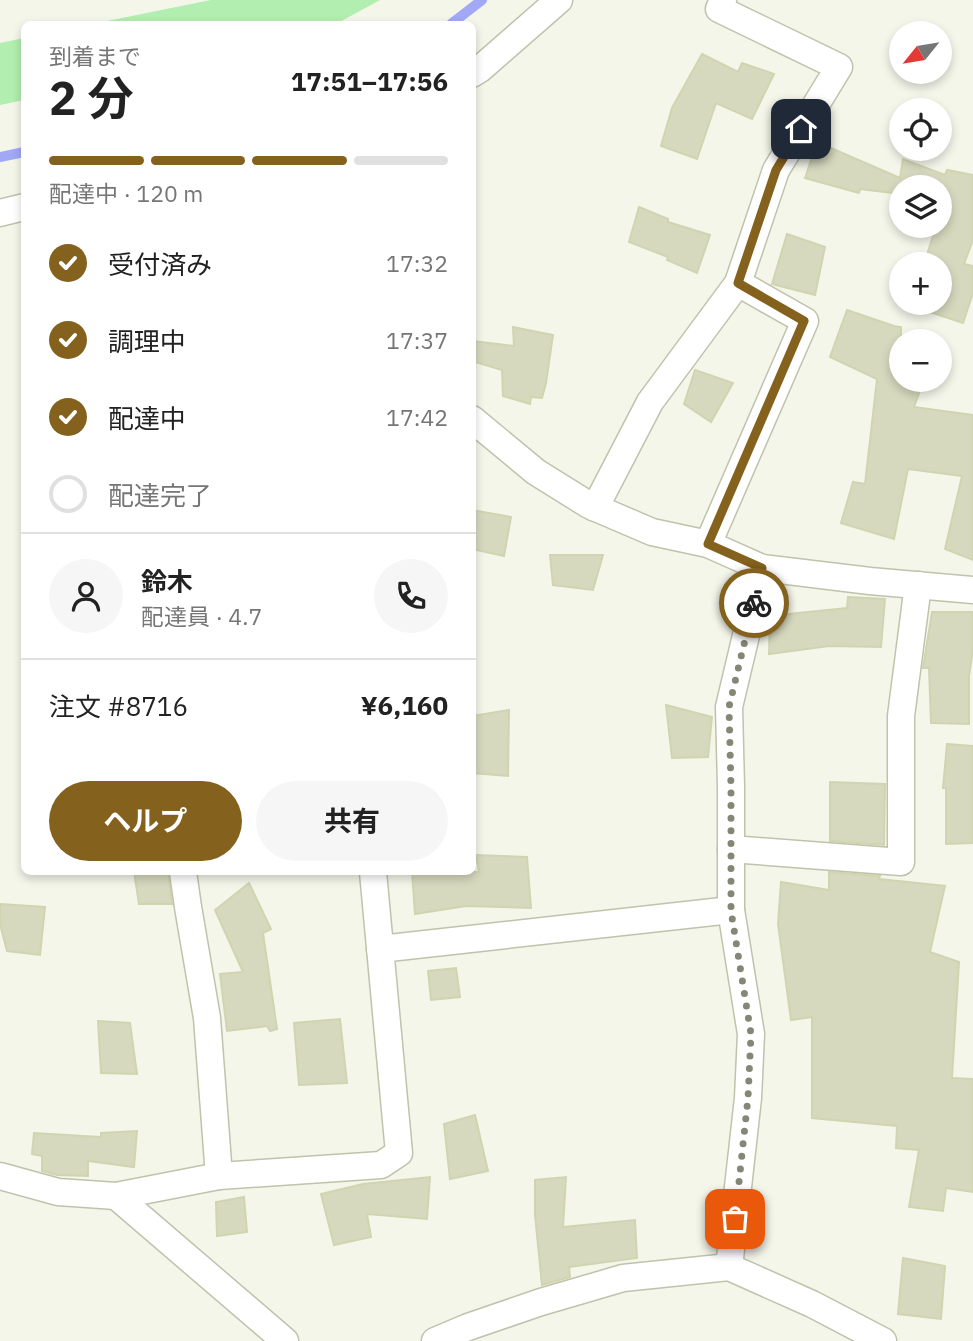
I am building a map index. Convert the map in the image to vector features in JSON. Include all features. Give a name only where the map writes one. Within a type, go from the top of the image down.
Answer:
[{"type":"street","points":[[476,72],[559,0]]},
{"type":"street","points":[[595,508],[650,402],[738,283],[776,170],[839,67],[719,9],[723,0]]},
{"type":"street","points":[[0,213],[21,208]]},
{"type":"street","points":[[708,544],[804,321],[738,283]]},
{"type":"street","points":[[476,422],[536,472],[595,508],[652,532],[708,544],[762,568],[973,590]]},
{"type":"street","points":[[729,1267],[748,1098],[751,1034],[731,911],[729,707],[762,568]]},
{"type":"street","points":[[731,849],[901,862],[901,716],[918,585]]},
{"type":"street","points":[[183,875],[207,1018],[219,1176]]},
{"type":"street","points":[[0,1176],[58,1192],[116,1195],[219,1176],[381,1165],[399,1153],[373,875]]},
{"type":"street","points":[[380,949],[731,911]]},
{"type":"street","points":[[116,1195],[285,1341]]},
{"type":"street","points":[[435,1341],[541,1302],[623,1278],[729,1267],[812,1304],[883,1341]]},
{"type":"green space","points":[[211,0],[380,0],[342,21],[107,21]]},
{"type":"green space","points":[[21,39],[21,101],[0,105],[0,43]]},
{"type":"building","points":[[702,54],[738,72],[742,63],[774,74],[752,119],[716,103],[697,159],[661,146],[672,108]]},
{"type":"building","points":[[817,142],[893,175],[889,175],[889,193],[860,189],[859,193],[805,178]]},
{"type":"building","points":[[903,161],[945,175],[900,175]]},
{"type":"building","points":[[947,170],[973,175],[973,240],[964,264],[973,266],[973,293],[963,323],[939,315],[952,315],[952,252],[928,252],[932,238],[952,238],[952,175],[945,175]]},
{"type":"building","points":[[639,207],[668,219],[668,222],[710,235],[697,273],[667,260],[668,257],[629,242]]},
{"type":"building","points":[[787,234],[825,247],[815,295],[772,284]]},
{"type":"building","points":[[847,310],[901,327],[889,329],[889,392],[920,392],[914,407],[973,415],[973,560],[945,549],[962,476],[908,469],[894,539],[841,523],[853,482],[865,484],[877,379],[830,357]]},
{"type":"building","points":[[513,327],[553,335],[542,398],[531,397],[530,404],[503,396],[502,370],[476,362],[476,341],[514,346]]},
{"type":"building","points":[[695,370],[733,383],[711,422],[684,404]]},
{"type":"building","points":[[476,511],[511,517],[504,556],[476,550]]},
{"type":"building","points":[[550,555],[603,555],[593,590],[553,585]]},
{"type":"building","points":[[848,597],[885,599],[881,647],[829,646],[769,654],[770,616],[847,608]]},
{"type":"building","points":[[932,612],[973,612],[969,724],[931,723],[929,668],[923,668]]},
{"type":"building","points":[[666,705],[712,717],[708,757],[672,758]]},
{"type":"building","points":[[509,710],[508,776],[476,773],[476,715]]},
{"type":"building","points":[[947,744],[973,746],[973,843],[946,844],[946,788],[943,788]]},
{"type":"building","points":[[830,782],[885,784],[884,845],[830,841]]},
{"type":"building","points":[[476,855],[527,857],[531,908],[466,906],[415,914],[412,875],[476,875],[476,872],[479,872]]},
{"type":"building","points":[[829,872],[880,876],[879,879],[945,886],[930,952],[959,962],[952,1078],[973,1079],[973,1192],[946,1188],[943,1211],[909,1207],[919,1150],[896,1148],[897,1126],[812,1118],[812,1017],[791,1020],[778,924],[781,882],[829,890]]},
{"type":"building","points":[[134,875],[168,875],[172,904],[139,904]]},
{"type":"building","points":[[249,883],[271,929],[263,933],[277,1029],[270,1031],[267,1026],[227,1031],[220,974],[243,972],[215,910]]},
{"type":"building","points":[[0,904],[45,907],[40,955],[7,951],[0,924]]},
{"type":"building","points":[[456,968],[460,997],[431,1000],[428,971]]},
{"type":"building","points":[[340,1019],[347,1083],[299,1085],[294,1023]]},
{"type":"building","points":[[98,1021],[130,1023],[137,1074],[101,1073]]},
{"type":"building","points":[[475,1115],[488,1171],[450,1179],[444,1124]]},
{"type":"building","points":[[137,1131],[134,1167],[88,1161],[88,1176],[57,1175],[42,1171],[42,1156],[32,1154],[34,1133],[101,1137],[101,1133]]},
{"type":"building","points":[[430,1177],[427,1219],[367,1214],[371,1237],[334,1245],[321,1194],[363,1184]]},
{"type":"building","points":[[566,1177],[563,1227],[635,1220],[637,1258],[569,1267],[570,1277],[542,1285],[535,1215],[535,1180]]},
{"type":"building","points":[[244,1197],[247,1232],[217,1236],[216,1202]]},
{"type":"building","points":[[903,1258],[945,1266],[941,1319],[898,1314]]},
{"type":"waterway","points":[[455,21],[482,0]]},
{"type":"waterway","points":[[0,157],[21,153]]},
{"type":"way so far","points":[[735,1219],[748,1098],[751,1034],[731,911],[729,707],[754,603]]},
{"type":"route","points":[[754,603],[762,568],[708,544],[804,321],[738,283],[776,170],[801,129]]}]
